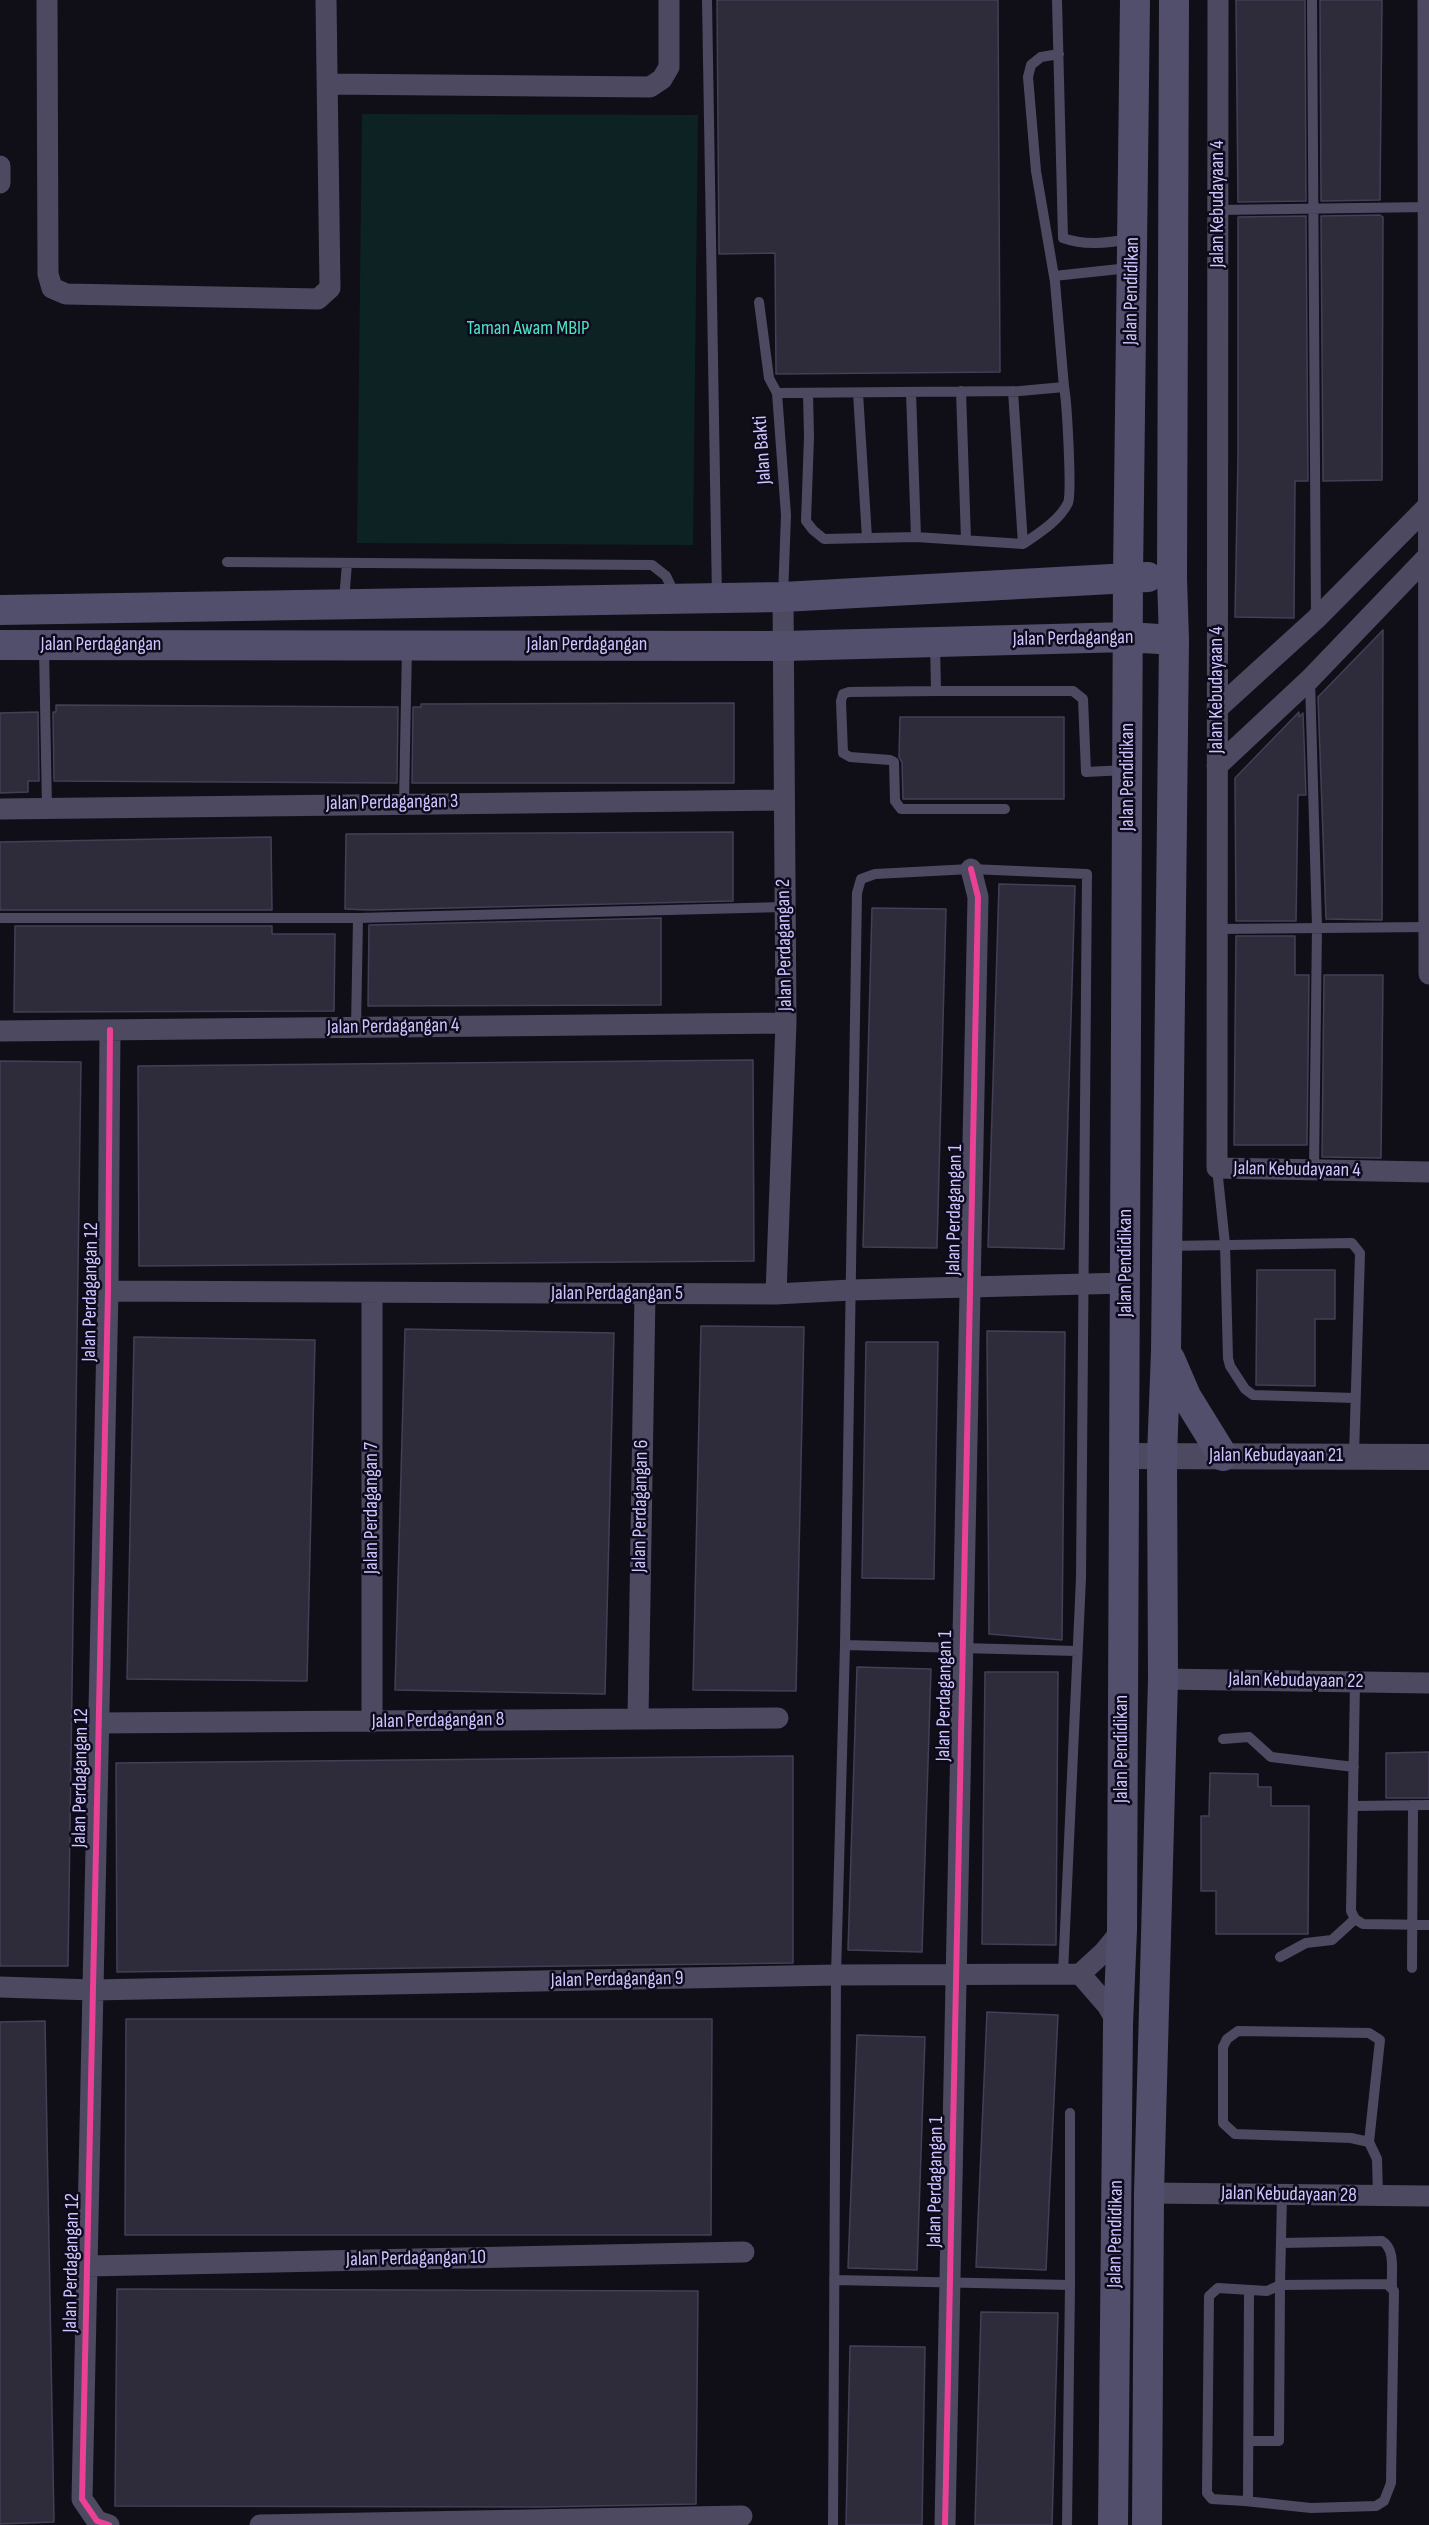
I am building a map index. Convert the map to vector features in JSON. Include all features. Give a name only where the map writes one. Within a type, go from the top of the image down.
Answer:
[{"type":"main road","name":"Jalan Pendidikan","points":[[1113,2525],[1118,2024],[1122,1930],[1128,577],[1136,0]]},
{"type":"main road","name":"Jalan Pendidikan","points":[[1147,2525],[1149,2193],[1163,1679],[1162,1456],[1166,1351],[1174,640],[1172,264],[1174,0]]},
{"type":"main road","name":"Jalan Pendidikan","points":[[1171,903],[1189,729],[1186,388],[1172,264]]},
{"type":"main road","points":[[1076,581],[1111,557],[1121,543],[1129,524]]},
{"type":"main road","name":"Jalan Perdagangan","points":[[0,610],[783,597],[1128,577],[1172,578]]},
{"type":"main road","name":"Jalan Perdagangan","points":[[0,645],[784,646],[1128,636],[1174,640]]},
{"type":"main road","points":[[1058,639],[1098,644],[1109,650],[1117,662],[1128,722]]},
{"type":"main road","points":[[1166,1351],[1186,1396],[1223,1456]]},
{"type":"street","points":[[47,0],[48,274],[52,288],[66,294],[318,299],[330,288],[326,0]]},
{"type":"street","points":[[328,84],[650,87],[662,79],[669,67],[669,0]]},
{"type":"street","name":"Jalan Kebudayaan 4","points":[[1218,0],[1217,1168],[1429,1172]]},
{"type":"street","points":[[1428,0],[1429,974]]},
{"type":"street","points":[[0,166],[0,183]]},
{"type":"street","points":[[1217,709],[1316,618],[1429,506]]},
{"type":"street","points":[[1217,766],[1310,679],[1428,555]]},
{"type":"street","name":"Jalan Perdagangan 2","points":[[776,1294],[786,1023],[783,597]]},
{"type":"street","name":"Jalan Perdagangan 3","points":[[0,809],[404,802],[783,800]]},
{"type":"street","name":"Jalan Perdagangan 1","points":[[945,2525],[978,897],[971,869]]},
{"type":"street","name":"Jalan Perdagangan 4","points":[[0,1031],[786,1023]]},
{"type":"street","name":"Jalan Perdagangan 12","points":[[100,2524],[82,2499],[108,1292],[110,1030]]},
{"type":"street","name":"Jalan Perdagangan 5","points":[[108,1292],[776,1294],[1126,1283]]},
{"type":"street","name":"Jalan Perdagangan 7","points":[[372,1294],[372,1722]]},
{"type":"street","name":"Jalan Perdagangan 6","points":[[638,1718],[645,1294]]},
{"type":"street","name":"Jalan Kebudayaan 21","points":[[1124,1456],[1429,1457]]},
{"type":"street","name":"Jalan Kebudayaan 22","points":[[1163,1679],[1429,1683]]},
{"type":"street","name":"Jalan Perdagangan 8","points":[[98,1723],[778,1718]]},
{"type":"street","points":[[1118,2024],[1107,2005],[1072,1973],[1104,1952],[1122,1930]]},
{"type":"street","name":"Jalan Perdagangan 9","points":[[0,1988],[93,1990],[836,1975],[956,1976],[1072,1973]]},
{"type":"street","name":"Jalan Kebudayaan 28","points":[[1149,2193],[1429,2196]]},
{"type":"street","name":"Jalan Perdagangan 10","points":[[88,2266],[744,2252]]},
{"type":"street","points":[[260,2525],[742,2516]]},
{"type":"lane","points":[[708,0],[717,598]]},
{"type":"lane","points":[[1058,0],[1063,238],[1075,243],[1103,243],[1133,238]]},
{"type":"lane","points":[[1312,0],[1316,618]]},
{"type":"lane","points":[[808,393],[806,521],[825,539],[916,537],[1023,544],[1056,519],[1069,502],[1068,418],[1054,276],[1036,171],[1028,77],[1030,65],[1041,57],[1059,54]]},
{"type":"lane","points":[[1218,210],[1428,207]]},
{"type":"lane","points":[[1054,276],[1132,268]]},
{"type":"lane","name":"Jalan Bakti","points":[[759,302],[769,378],[777,393],[786,515],[783,597]]},
{"type":"lane","points":[[777,393],[1013,391],[1064,387]]},
{"type":"lane","points":[[1013,391],[1023,544]]},
{"type":"lane","points":[[911,392],[916,537]]},
{"type":"lane","points":[[961,392],[966,540]]},
{"type":"lane","points":[[858,393],[867,538]]},
{"type":"lane","points":[[227,562],[652,565],[666,576],[677,598]]},
{"type":"lane","points":[[344,604],[347,563]]},
{"type":"lane","points":[[934,642],[936,691]]},
{"type":"lane","points":[[44,645],[47,809]]},
{"type":"lane","points":[[404,802],[406,645]]},
{"type":"lane","points":[[1310,679],[1317,927],[1314,1170]]},
{"type":"lane","points":[[1005,809],[901,809],[895,801],[894,762],[850,757],[843,753],[841,701],[843,694],[849,692],[1073,691],[1083,699],[1086,772],[1128,770]]},
{"type":"lane","points":[[832,2525],[836,1975],[845,1645],[857,893],[861,879],[875,874],[971,869],[1087,873],[1081,1578],[1077,1651],[1072,1973]]},
{"type":"lane","points":[[0,918],[358,918],[784,907]]},
{"type":"lane","points":[[356,1028],[358,918]]},
{"type":"lane","points":[[1217,929],[1429,927]]},
{"type":"lane","points":[[1217,1168],[1225,1245],[1230,1366],[1245,1389],[1253,1395],[1355,1398]]},
{"type":"lane","points":[[1167,1246],[1352,1243],[1357,1247],[1360,1253],[1354,1457]]},
{"type":"lane","points":[[845,1645],[1077,1651]]},
{"type":"lane","points":[[1355,1682],[1351,1911],[1355,1919],[1363,1924],[1429,1925]]},
{"type":"lane","points":[[1223,1739],[1249,1737],[1271,1757],[1354,1767]]},
{"type":"lane","points":[[1412,1968],[1413,1805]]},
{"type":"lane","points":[[1354,1806],[1429,1805]]},
{"type":"lane","points":[[1280,1957],[1306,1943],[1332,1940],[1355,1919]]},
{"type":"lane","points":[[1369,2142],[1352,2138],[1235,2134],[1228,2129],[1223,2123],[1223,2047],[1227,2039],[1238,2031],[1369,2033],[1380,2040],[1369,2142],[1377,2159],[1378,2196]]},
{"type":"lane","points":[[1067,2525],[1070,2113]]},
{"type":"lane","points":[[1249,2441],[1279,2441],[1282,2196]]},
{"type":"lane","points":[[1282,2243],[1382,2241],[1389,2245],[1394,2291],[1391,2483],[1384,2501],[1376,2506],[1311,2508],[1212,2499],[1207,2493],[1209,2296],[1218,2288],[1267,2291],[1275,2290],[1280,2285],[1387,2284],[1392,2286]]},
{"type":"lane","points":[[834,2280],[1070,2286]]},
{"type":"lane","points":[[1245,2501],[1248,2497],[1249,2290]]},
{"type":"green space","name":"Taman Awam MBIP","points":[[362,114],[698,115],[693,545],[357,543]]},
{"type":"building","points":[[717,0],[998,0],[1000,372],[776,374],[775,253],[719,254]]},
{"type":"building","points":[[1236,0],[1305,0],[1306,201],[1238,202]]},
{"type":"building","points":[[1320,0],[1382,0],[1380,200],[1321,201]]},
{"type":"building","points":[[1380,215],[1383,217],[1382,480],[1323,481],[1321,216]]},
{"type":"building","points":[[1306,216],[1308,481],[1295,481],[1294,618],[1235,617],[1238,217]]},
{"type":"building","points":[[1383,630],[1382,920],[1326,919],[1318,697]]},
{"type":"building","points":[[734,703],[734,783],[412,783],[413,707],[421,707],[421,704]]},
{"type":"building","points":[[56,705],[398,707],[397,783],[54,781],[53,712],[56,712]]},
{"type":"building","points":[[38,712],[39,781],[28,781],[28,792],[0,793],[0,713]]},
{"type":"building","points":[[1299,712],[1299,717],[1303,713],[1306,795],[1298,795],[1296,921],[1236,921],[1235,778]]},
{"type":"building","points":[[900,717],[1064,717],[1064,799],[903,799],[902,762],[899,757]]},
{"type":"building","points":[[733,832],[733,901],[345,909],[346,834]]},
{"type":"building","points":[[271,837],[272,910],[0,910],[0,842]]},
{"type":"building","points":[[999,884],[1075,886],[1064,1249],[988,1247]]},
{"type":"building","points":[[872,908],[946,909],[937,1248],[863,1247]]},
{"type":"building","points":[[661,918],[661,1005],[368,1006],[369,925]]},
{"type":"building","points":[[15,926],[272,926],[272,934],[335,934],[334,1011],[14,1012]]},
{"type":"building","points":[[1236,936],[1295,936],[1295,975],[1309,975],[1307,1145],[1234,1145]]},
{"type":"building","points":[[1324,975],[1383,975],[1381,1158],[1322,1157]]},
{"type":"building","points":[[753,1060],[754,1261],[139,1266],[138,1066]]},
{"type":"building","points":[[0,1061],[81,1062],[68,1966],[0,1966]]},
{"type":"building","points":[[1257,1270],[1335,1270],[1335,1319],[1315,1319],[1315,1386],[1256,1385]]},
{"type":"building","points":[[701,1326],[804,1327],[796,1691],[693,1690]]},
{"type":"building","points":[[405,1329],[614,1333],[605,1694],[395,1690]]},
{"type":"building","points":[[987,1331],[1065,1332],[1062,1640],[989,1634]]},
{"type":"building","points":[[134,1337],[315,1340],[307,1681],[127,1679]]},
{"type":"building","points":[[866,1342],[938,1342],[934,1579],[862,1578]]},
{"type":"building","points":[[857,1667],[931,1669],[922,1952],[848,1950]]},
{"type":"building","points":[[985,1672],[1058,1672],[1056,1945],[982,1944]]},
{"type":"building","points":[[1429,1752],[1429,1798],[1386,1798],[1386,1753]]},
{"type":"building","points":[[793,1756],[793,1963],[117,1972],[116,1763]]},
{"type":"building","points":[[1210,1773],[1258,1774],[1258,1787],[1271,1787],[1271,1806],[1309,1806],[1308,1934],[1216,1934],[1216,1891],[1201,1891],[1201,1816],[1209,1816]]},
{"type":"building","points":[[987,2012],[1058,2015],[1046,2270],[976,2267]]},
{"type":"building","points":[[126,2019],[712,2019],[711,2235],[125,2235]]},
{"type":"building","points":[[45,2021],[54,2522],[0,2524],[0,2022]]},
{"type":"building","points":[[857,2035],[925,2037],[917,2270],[848,2268]]},
{"type":"building","points":[[117,2289],[698,2291],[696,2504],[540,2507],[115,2506]]},
{"type":"building","points":[[981,2312],[1058,2313],[1052,2525],[975,2525]]},
{"type":"building","points":[[850,2346],[925,2347],[922,2525],[846,2525]]},
{"type":"cycle path","points":[[945,2525],[978,897],[971,869]]},
{"type":"cycle path","points":[[109,2525],[97,2521],[82,2499],[108,1291],[110,1030]]}]
